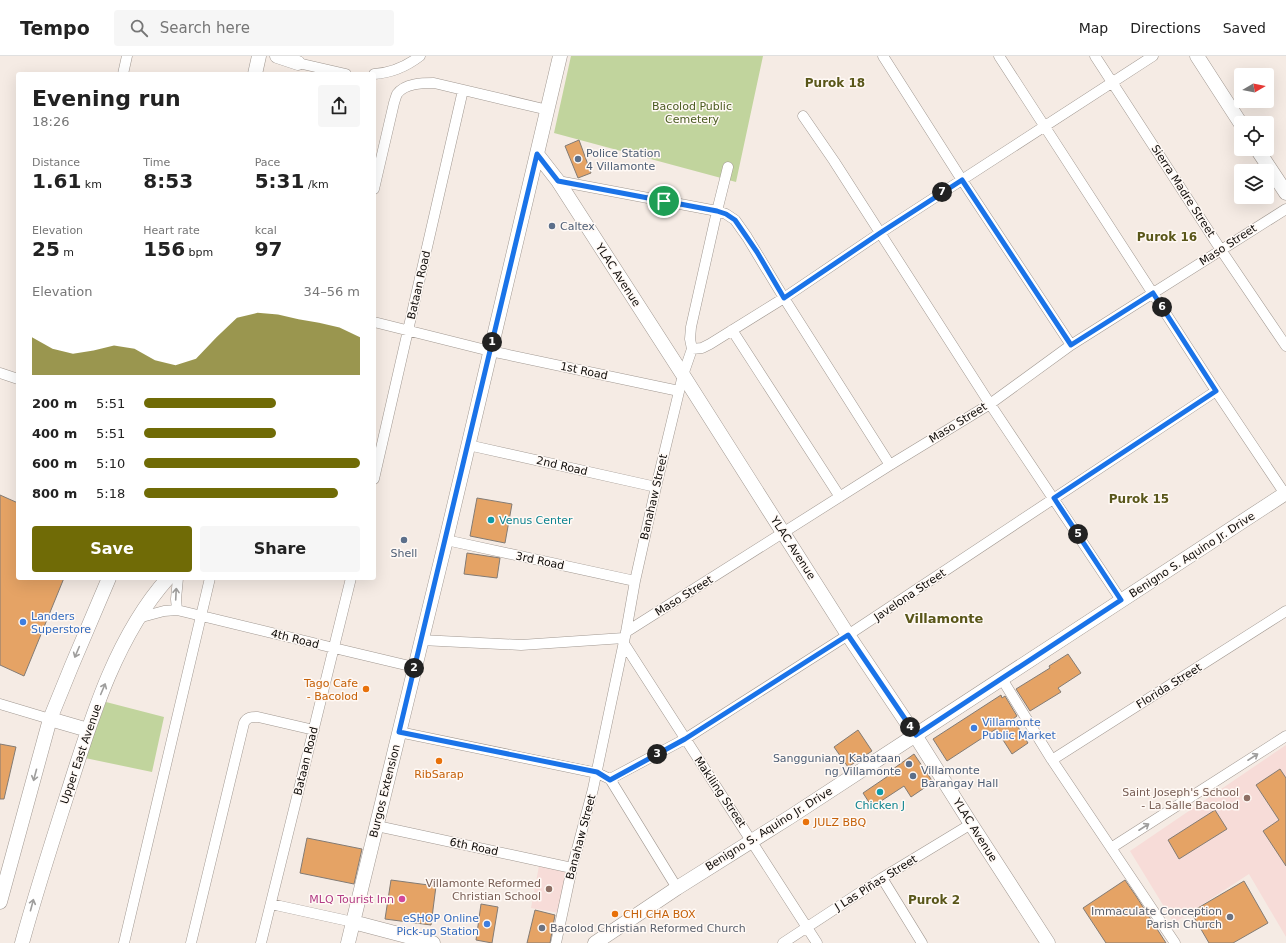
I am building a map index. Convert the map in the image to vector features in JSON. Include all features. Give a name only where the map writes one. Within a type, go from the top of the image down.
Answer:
[{"type":"street","points":[[123,72],[127,56]]},
{"type":"street","points":[[255,72],[259,56]]},
{"type":"street","points":[[277,56],[298,64],[336,72]]},
{"type":"street","points":[[376,74],[395,70],[412,62],[420,56]]},
{"type":"street","name":"Burgos Extension","points":[[348,943],[414,666],[446,540],[560,56]]},
{"type":"street","points":[[883,56],[962,180],[1071,345]]},
{"type":"street","points":[[999,56],[1216,391],[1285,494]]},
{"type":"street","name":"Sierra Madre Street","points":[[1095,56],[1221,250],[1286,346]]},
{"type":"street","points":[[692,349],[702,348],[784,298],[880,233],[1153,56]]},
{"type":"street","points":[[1197,56],[1236,116]]},
{"type":"street","points":[[376,181],[397,94],[406,87],[422,83],[434,83],[548,110]]},
{"type":"street","name":"Bataan Road","points":[[376,471],[463,90]]},
{"type":"street","points":[[803,116],[834,161],[990,404],[1121,600]]},
{"type":"street","name":"YLAC Avenue","points":[[537,154],[558,181],[848,635],[916,735],[971,824],[1048,943]]},
{"type":"street","points":[[1262,156],[1286,193]]},
{"type":"street","name":"Banahaw Street","points":[[556,943],[572,868],[597,772],[635,581],[656,487],[683,375],[692,349],[690,339],[691,327],[728,167]]},
{"type":"street","points":[[558,181],[717,211],[726,214],[735,220],[757,252],[784,298],[890,465]]},
{"type":"street","name":"Maso Street","points":[[624,637],[783,533],[990,404],[1071,345],[1286,209]]},
{"type":"street","name":"1st Road","points":[[376,323],[490,351],[679,391]]},
{"type":"street","points":[[732,330],[840,497]]},
{"type":"street","points":[[0,373],[16,378]]},
{"type":"street","name":"Javelona Street","points":[[610,780],[685,739],[848,635],[1216,391]]},
{"type":"street","name":"2nd Road","points":[[468,445],[656,487]]},
{"type":"street","name":"Benigno S. Aquino Jr. Drive","points":[[595,943],[677,888],[790,817],[1285,494]]},
{"type":"street","name":"3rd Road","points":[[446,540],[635,581]]},
{"type":"street","points":[[0,902],[50,718],[108,580]]},
{"type":"street","name":"Upper East Avenue","points":[[22,943],[35,896],[88,730],[103,689],[138,618],[166,580]]},
{"type":"street","points":[[177,610],[176,599],[178,580]]},
{"type":"street","points":[[124,943],[210,580]]},
{"type":"street","name":"Bataan Road","points":[[261,943],[351,580]]},
{"type":"street","name":"4th Road","points":[[138,618],[158,612],[177,610],[414,666]]},
{"type":"street","name":"Florida Street","points":[[1052,760],[1286,611]]},
{"type":"street","points":[[421,640],[521,646],[624,637]]},
{"type":"street","name":"Makiling Street","points":[[624,637],[685,739],[752,840],[817,943]]},
{"type":"street","points":[[1002,679],[1052,760],[1175,943]]},
{"type":"street","points":[[0,704],[88,730]]},
{"type":"street","points":[[191,943],[246,719],[258,717],[314,730]]},
{"type":"street","points":[[399,732],[597,772],[610,780],[677,888]]},
{"type":"street","points":[[1111,848],[1286,736]]},
{"type":"street","name":"J Las Piñas Street","points":[[782,943],[882,878],[971,824]]},
{"type":"street","name":"6th Road","points":[[377,826],[572,868]]},
{"type":"street","points":[[882,878],[922,943]]},
{"type":"street","points":[[271,904],[353,922],[433,943]]},
{"type":"shaded area","name":"Saint Joseph's School - La Salle Bacolod","points":[[1286,745],[1286,937],[1249,874],[1174,923],[1130,851]]},
{"type":"shaded area","name":"Villamonte Reformed Christian School","points":[[539,866],[567,871],[559,913],[531,908]]},
{"type":"green space","name":"Bacolod Public Cemetery","points":[[571,56],[763,56],[736,182],[554,133]]},
{"type":"green space","points":[[106,702],[164,717],[152,772],[85,758]]},
{"type":"building","name":"Police Station 4 Villamonte","points":[[579,140],[591,173],[578,178],[565,146]]},
{"type":"building","name":"Landers Superstore","points":[[0,495],[16,502],[16,580],[63,580],[24,676],[0,665]]},
{"type":"building","name":"Venus Center","points":[[477,498],[512,504],[505,543],[470,536]]},
{"type":"building","points":[[467,553],[500,558],[497,578],[464,574]]},
{"type":"building","points":[[1068,654],[1081,673],[1058,688],[1061,692],[1030,711],[1016,689],[1050,668],[1049,666]]},
{"type":"building","name":"Villamonte Public Market","points":[[1001,695],[1002,698],[1005,696],[1017,716],[1013,719],[1028,743],[1012,754],[996,729],[947,761],[933,739]]},
{"type":"building","points":[[858,730],[872,751],[848,767],[834,747]]},
{"type":"building","points":[[0,744],[16,747],[4,799],[0,799]]},
{"type":"building","points":[[914,754],[933,782],[911,797],[904,786],[872,807],[863,793],[894,772],[893,769]]},
{"type":"building","points":[[1280,769],[1286,778],[1286,866],[1263,831],[1279,820],[1256,785]]},
{"type":"building","points":[[1215,810],[1227,829],[1179,859],[1168,840]]},
{"type":"building","points":[[307,838],[362,849],[354,884],[300,873]]},
{"type":"building","points":[[391,880],[436,886],[431,925],[385,919]]},
{"type":"building","points":[[1125,880],[1166,943],[1106,943],[1083,908]]},
{"type":"building","name":"Immaculate Conception Parish Church","points":[[1244,881],[1268,923],[1233,943],[1209,943],[1191,912]]},
{"type":"building","name":"eSHOP Online Pick-up Station","points":[[481,904],[498,907],[492,943],[476,940]]},
{"type":"building","name":"Bacolod Christian Reformed Church","points":[[535,910],[555,915],[550,943],[527,943]]},
{"type":"place","name":"Police Station 4 Villamonte","points":[[578,159]]},
{"type":"place","name":"Caltex","points":[[552,226]]},
{"type":"place","name":"Venus Center","points":[[491,520]]},
{"type":"place","name":"Shell","points":[[404,540]]},
{"type":"place","name":"Landers Superstore","points":[[23,622]]},
{"type":"place","name":"Tago Cafe - Bacolod","points":[[366,689]]},
{"type":"place","name":"Villamonte Public Market","points":[[974,728]]},
{"type":"place","name":"RibSarap","points":[[439,761]]},
{"type":"place","name":"Sangguniang Kabataan ng Villamonte","points":[[909,764]]},
{"type":"place","name":"Villamonte Barangay Hall","points":[[913,776]]},
{"type":"place","name":"Chicken J","points":[[880,792]]},
{"type":"place","name":"Saint Joseph's School - La Salle Bacolod","points":[[1247,798]]},
{"type":"place","name":"JULZ BBQ","points":[[806,822]]},
{"type":"place","name":"Villamonte Reformed Christian School","points":[[549,889]]},
{"type":"place","name":"MLQ Tourist Inn","points":[[402,899]]},
{"type":"place","name":"CHI CHA BOX","points":[[615,914]]},
{"type":"place","name":"Immaculate Conception Parish Church","points":[[1230,917]]},
{"type":"place","name":"eSHOP Online Pick-up Station","points":[[487,924]]},
{"type":"place","name":"Bacolod Christian Reformed Church","points":[[542,928]]},
{"type":"district","name":"Purok 18","points":[[835,83]]},
{"type":"district","name":"Purok 16","points":[[1167,237]]},
{"type":"district","name":"Purok 15","points":[[1139,499]]},
{"type":"district","name":"Villamonte","points":[[944,618]]},
{"type":"district","name":"Purok 2","points":[[934,900]]},
{"type":"route","points":[[537,154],[558,181],[664,201],[717,211],[726,214],[735,220],[757,252],[784,298],[962,180],[1071,345],[1153,293],[1216,391],[1054,498],[1121,600],[916,735],[848,635],[685,739],[610,780],[597,772],[399,732],[537,154]]}]
